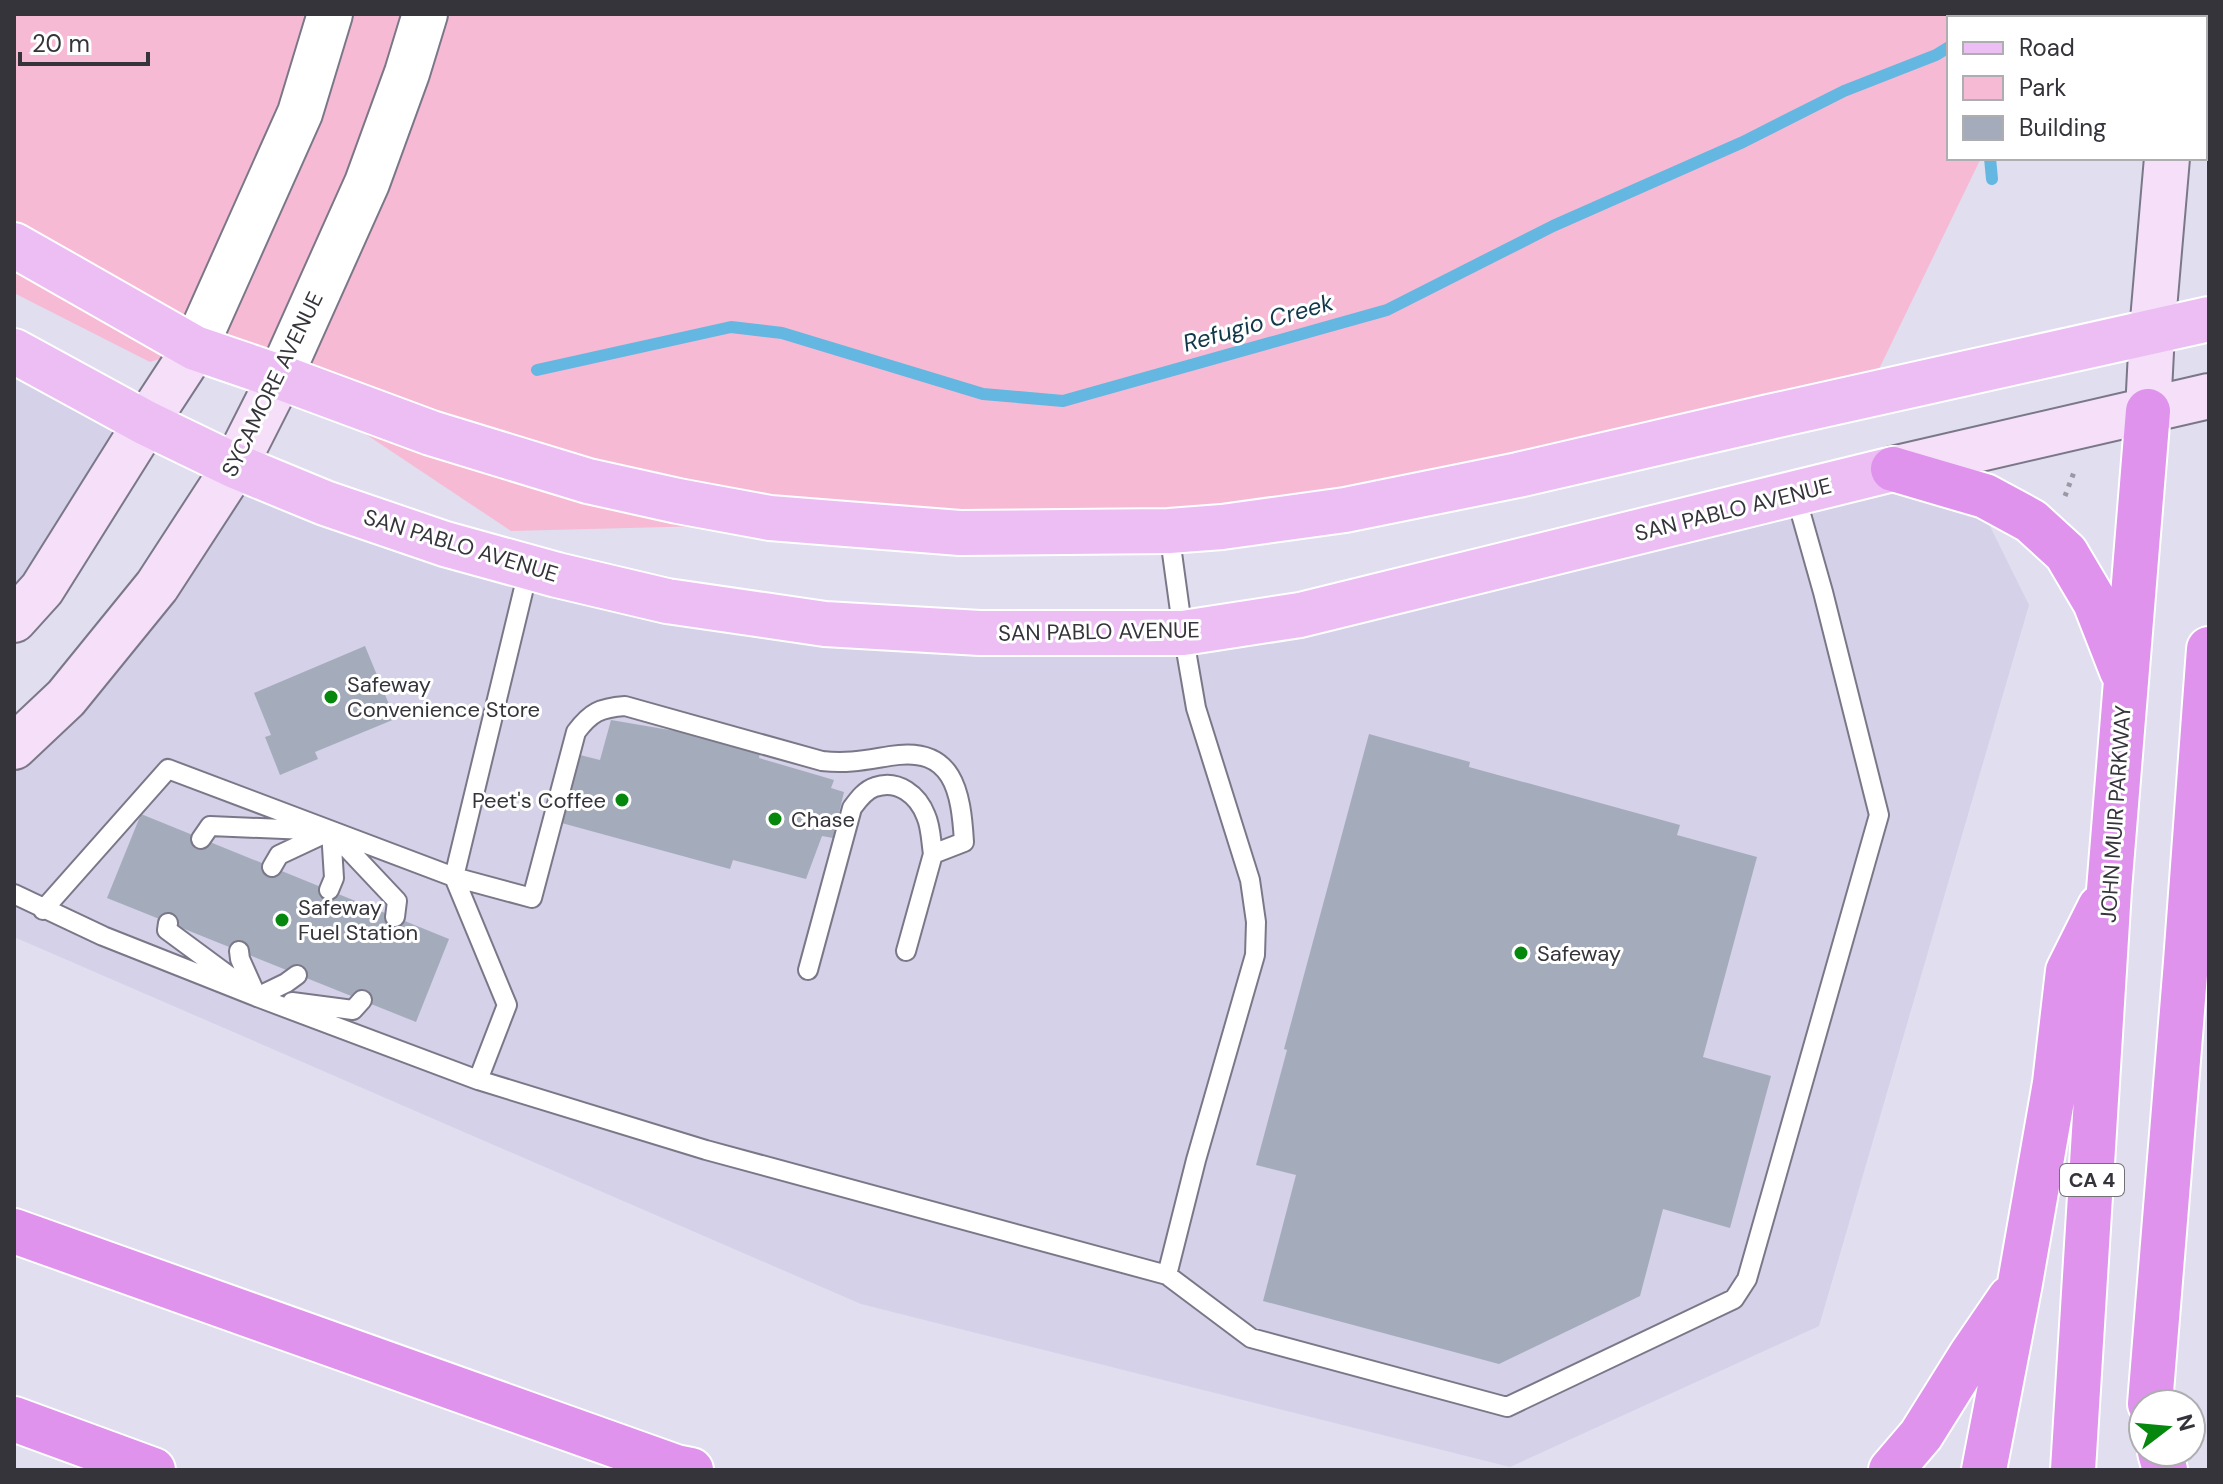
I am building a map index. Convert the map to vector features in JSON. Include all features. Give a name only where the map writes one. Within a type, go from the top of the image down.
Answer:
[{"type":"highway","name":"JOHN MUIR PARKWAY","points":[[2073,1470],[2109,890],[2148,411]]},
{"type":"highway","points":[[1893,469],[1985,496],[2031,521],[2056,543],[2066,553],[2095,602],[2125,681]]},
{"type":"highway","points":[[2151,1388],[2209,649]]},
{"type":"highway","points":[[1984,1470],[2055,1083],[2068,971],[2109,890]]},
{"type":"highway","points":[[14,1231],[682,1469]]},
{"type":"highway","points":[[1891,1470],[1921,1435],[2020,1283]]},
{"type":"highway","points":[[20,1421],[153,1470]]},
{"type":"main road","name":"JOHN MUIR PARKWAY","points":[[2148,411],[2167,160]]},
{"type":"main road","points":[[14,245],[195,348],[431,433],[588,481],[770,518],[960,533],[1169,531],[1345,510],[1518,475],[2209,319]]},
{"type":"main road","points":[[14,620],[42,589],[195,348]]},
{"type":"main road","name":"SAN PABLO AVENUE","points":[[14,351],[146,423],[235,466],[340,508],[445,544],[667,601],[825,624],[980,633],[1183,633],[1300,615],[1893,469],[2209,396]]},
{"type":"main road","name":"SYCAMORE AVENUE","points":[[14,747],[66,698],[157,586],[235,466],[280,377]]},
{"type":"street","points":[[195,348],[300,113],[330,14]]},
{"type":"street","name":"SYCAMORE AVENUE","points":[[280,377],[367,183],[425,14]]},
{"type":"lane","points":[[14,894],[103,936],[478,1080],[706,1150],[1167,1275],[1251,1338],[1507,1407],[1734,1299],[1747,1279],[1879,815],[1795,493]]},
{"type":"lane","points":[[1167,1275],[1196,1160],[1255,955],[1256,933],[1250,880],[1196,708],[1169,531]]},
{"type":"lane","points":[[478,1080],[507,1005],[454,877],[529,567]]},
{"type":"lane","points":[[43,910],[168,769],[454,877],[532,898],[576,732],[587,716],[606,707],[625,706],[822,761],[845,764],[892,755],[917,754],[940,764],[956,785],[962,808],[964,842],[933,854]]},
{"type":"lane","points":[[808,970],[852,808],[862,795],[875,787],[890,785],[907,789],[919,801],[927,818],[933,854],[906,951]]},
{"type":"lane","points":[[201,839],[210,826],[331,831],[397,901],[395,917]]},
{"type":"lane","points":[[272,867],[279,855],[331,831]]},
{"type":"lane","points":[[329,890],[334,878],[331,831]]},
{"type":"lane","points":[[168,923],[167,930],[257,997],[353,1010],[362,1000]]},
{"type":"lane","points":[[239,951],[257,997]]},
{"type":"lane","points":[[257,997],[297,975]]},
{"type":"path","points":[[2065,498],[2078,463]]},
{"type":"shaded area","points":[[14,351],[146,423],[14,620]]},
{"type":"shaded area","points":[[235,466],[667,601],[1183,633],[1893,469],[1973,492],[2029,605],[1819,1326],[1510,1467],[861,1304],[14,937],[14,742]]},
{"type":"green space","points":[[14,14],[2051,14],[1947,16],[1947,160],[1980,160],[1866,396],[1422,491],[1087,516],[511,531],[280,377],[195,348],[150,362],[14,293]]},
{"type":"building","points":[[365,646],[395,719],[315,752],[318,759],[280,775],[265,737],[271,735],[254,693]]},
{"type":"building","points":[[611,720],[699,735],[760,752],[759,758],[834,780],[831,788],[844,792],[833,838],[822,836],[806,879],[733,860],[730,869],[558,822],[576,754],[600,760]]},
{"type":"building","name":"Safeway","points":[[1369,734],[1470,762],[1469,767],[1680,825],[1677,835],[1757,857],[1703,1057],[1771,1076],[1730,1228],[1663,1209],[1640,1296],[1499,1364],[1263,1301],[1296,1175],[1256,1165]]},
{"type":"building","name":"Safeway Fuel Station","points":[[141,814],[449,939],[416,1022],[107,898]]},
{"type":"waterway","name":"Refugio Creek","points":[[537,370],[731,327],[782,333],[983,394],[1063,401],[1387,310],[1553,226],[1743,142],[1844,91],[1947,48]]},
{"type":"waterway","points":[[1990,160],[1992,179]]},
{"type":"place","name":"Safeway Convenience Store","points":[[331,697]]},
{"type":"place","name":"Peet's Coffee","points":[[622,800]]},
{"type":"place","name":"Chase","points":[[775,819]]},
{"type":"place","name":"Safeway Fuel Station","points":[[282,920]]},
{"type":"place","name":"Safeway","points":[[1521,953]]}]
